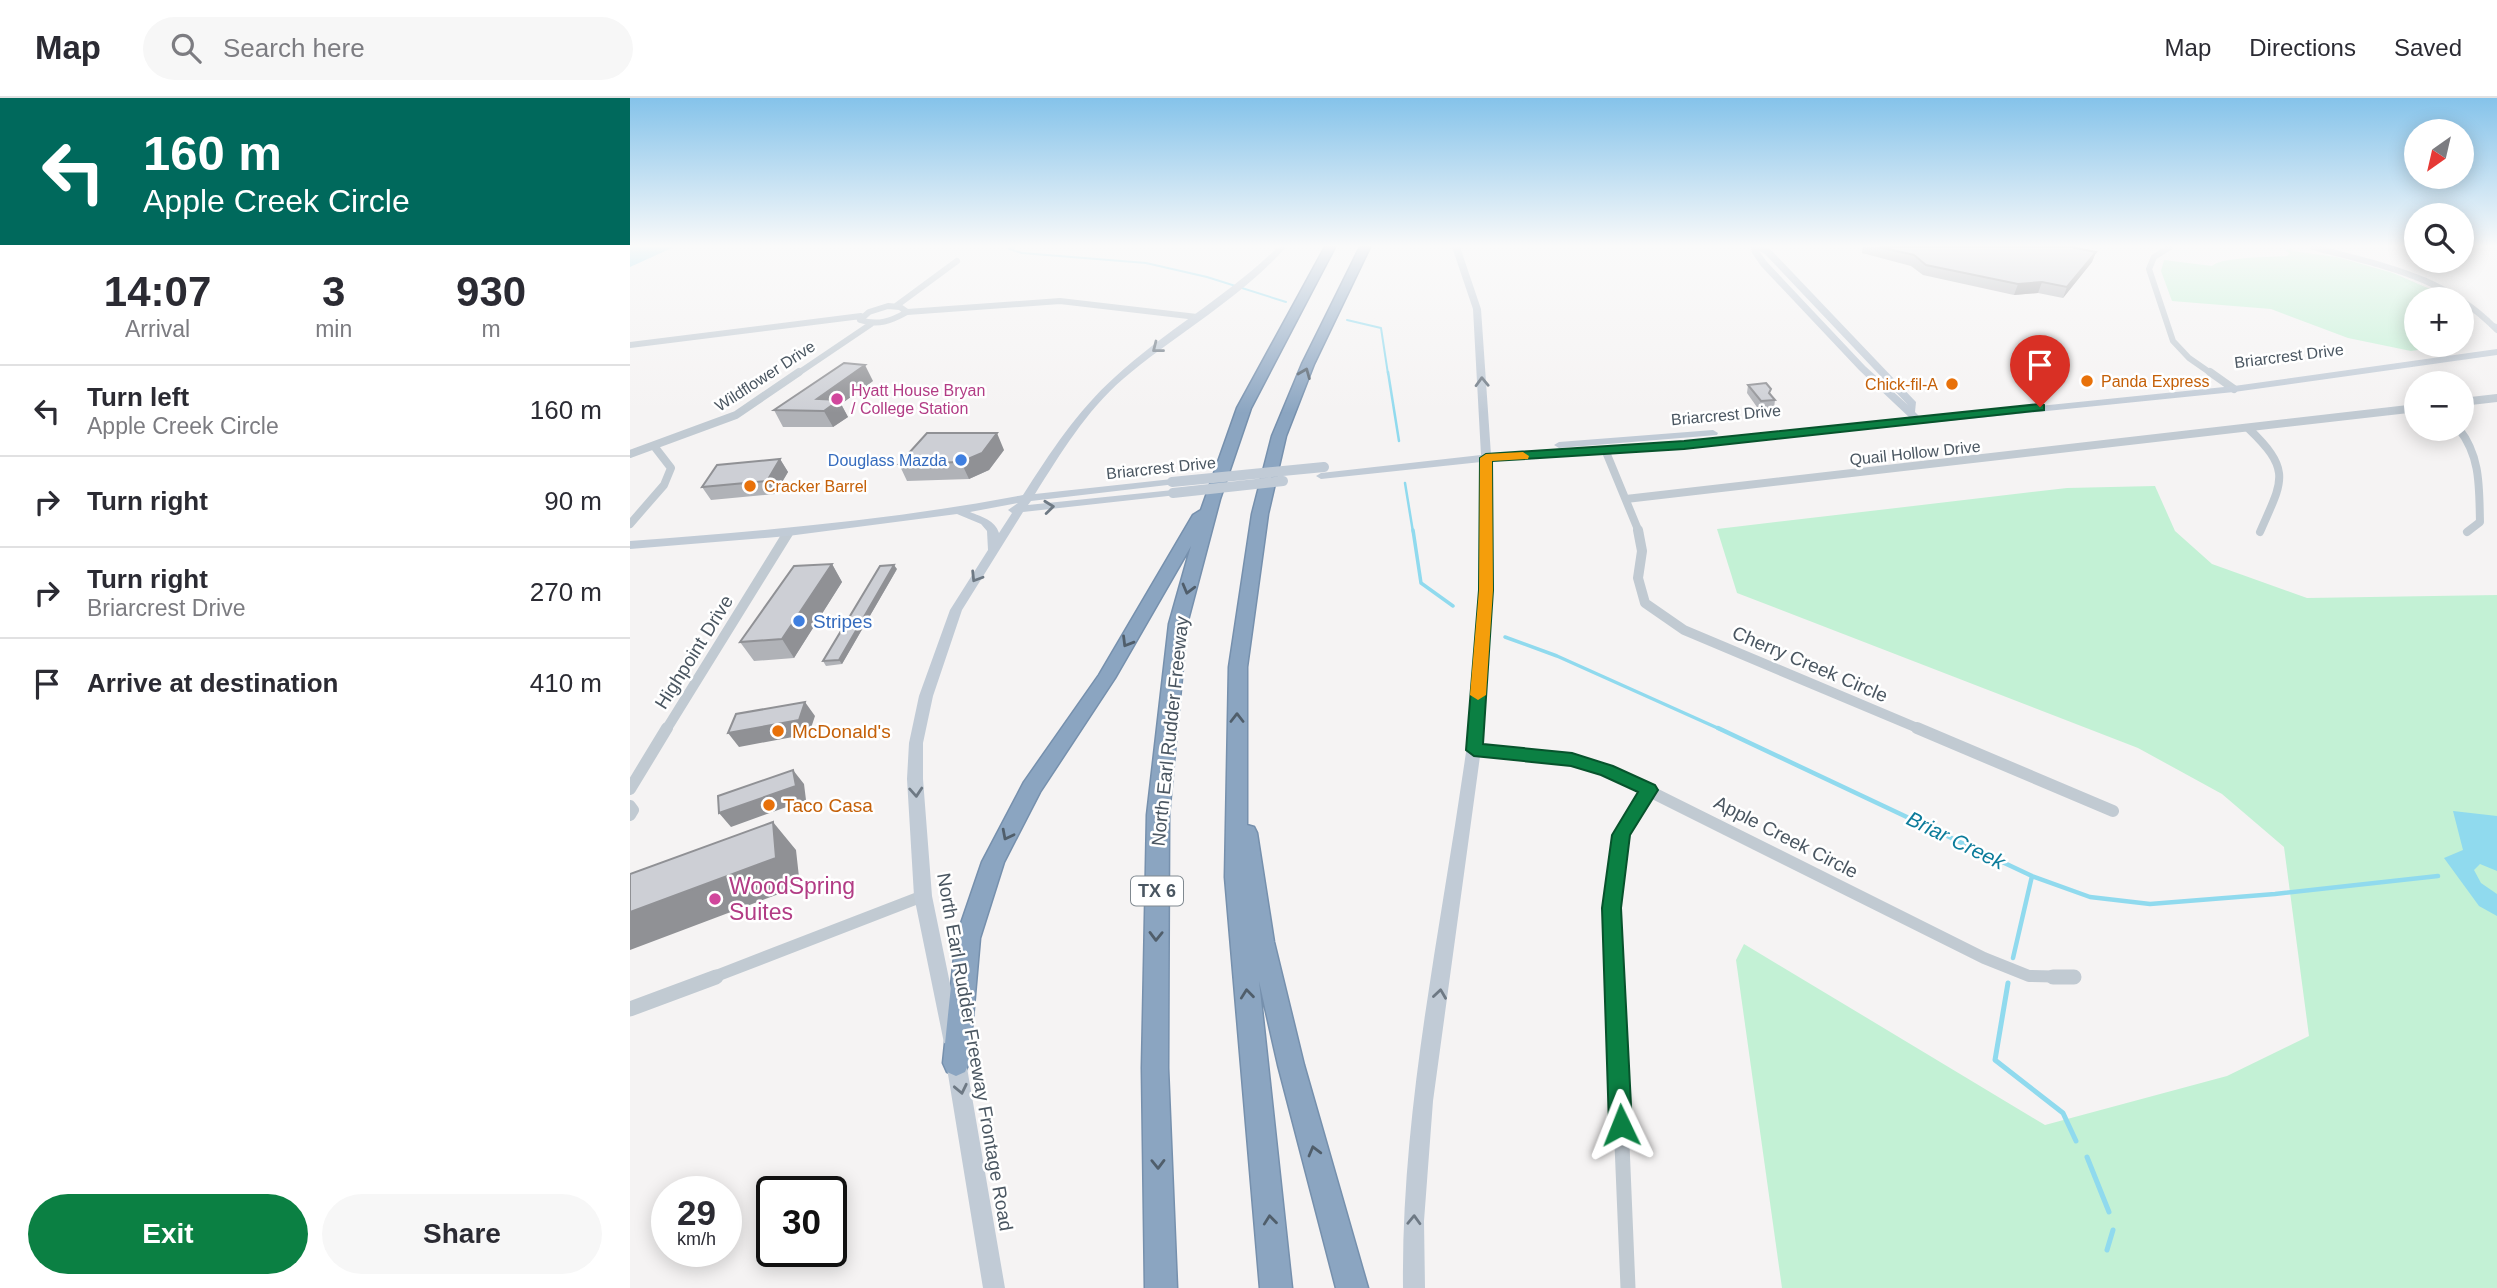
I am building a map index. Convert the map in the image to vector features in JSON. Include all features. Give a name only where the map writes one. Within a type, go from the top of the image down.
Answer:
[{"type":"highway","name":"North Earl Rudder Freeway","points":[[1161,1288],[1155,1068],[1157,815],[1178,624],[1212,499],[1244,408],[1300,303]]},
{"type":"highway","points":[[1276,1288],[1236,877],[1238,667],[1260,514],[1279,436],[1308,363],[1338,303]]},
{"type":"highway","points":[[956,1062],[968,938],[993,862],[1031,788],[1106,678],[1212,499]]},
{"type":"highway","points":[[1237,767],[1262,942],[1291,1065],[1352,1288]]},
{"type":"main road","name":"North Earl Rudder Freeway Frontage Road","points":[[994,1288],[956,1062],[923,896],[915,779],[916,743],[926,696],[956,610],[1061,444],[1096,400],[1119,377],[1217,303]]},
{"type":"main road","points":[[1414,1288],[1413,1221],[1423,1101],[1474,750],[1486,590],[1485,454],[1475,303]]},
{"type":"main road","points":[[1801,303],[1900,406],[1919,421]]},
{"type":"main road","points":[[1816,303],[1913,404],[1910,412]]},
{"type":"main road","points":[[1812,314],[1826,313]]},
{"type":"main road","points":[[1839,343],[1854,342]]},
{"type":"main road","name":"Briarcrest Drive","points":[[630,545],[788,533],[957,511],[1485,454],[2222,381],[2497,345]]},
{"type":"main road","name":"Briarcrest Drive","points":[[1485,454],[1606,452],[1919,421],[2234,389],[2497,352]]},
{"type":"main road","points":[[957,511],[985,522],[993,530],[993,550]]},
{"type":"street","points":[[896,306],[901,303]]},
{"type":"street","name":"Wildflower Drive","points":[[630,454],[736,415],[871,324],[891,321],[907,312],[1039,303]]},
{"type":"street","name":"Wildflower Drive","points":[[1073,303],[1197,317]]},
{"type":"street","points":[[2160,303],[2170,335],[2184,354],[2234,389]]},
{"type":"street","points":[[2467,303],[2496,328]]},
{"type":"street","points":[[630,345],[861,316],[876,309],[896,306],[903,307],[907,312]]},
{"type":"street","points":[[861,316],[862,322],[871,324]]},
{"type":"street","points":[[2474,401],[2497,398]]},
{"type":"street","name":"Quail Hollow Drive","points":[[1626,499],[2404,410]]},
{"type":"street","points":[[2249,429],[2277,457],[2281,469],[2281,483],[2260,532]]},
{"type":"street","points":[[2467,532],[2480,522],[2477,467],[2470,441]]},
{"type":"street","points":[[630,524],[664,485],[671,468],[654,446]]},
{"type":"street","name":"Cherry Creek Circle","points":[[1606,452],[1640,537],[1640,590],[1645,603],[1660,616],[1684,631],[2113,811]]},
{"type":"street","name":"Highpoint Drive","points":[[630,789],[788,533]]},
{"type":"street","name":"Apple Creek Circle","points":[[1474,750],[1572,760],[1607,770],[1984,958],[2029,976],[2074,977]]},
{"type":"street","points":[[1628,1288],[1612,908],[1621,835],[1649,790]]},
{"type":"street","points":[[630,806],[634,810],[630,815]]},
{"type":"street","points":[[630,1009],[923,896]]},
{"type":"green space","points":[[2191,303],[2404,303],[2404,350],[2348,338],[2271,309]]},
{"type":"green space","points":[[2155,486],[2175,531],[2212,564],[2307,598],[2497,595],[2497,1288],[1782,1288],[1736,960],[1744,944],[2045,1125],[2227,1076],[2309,1036],[2284,847],[2222,794],[2138,748],[1737,593],[1717,529],[2067,488]]},
{"type":"water","points":[[2453,811],[2497,816],[2497,871],[2480,864],[2474,870],[2481,883],[2497,894],[2497,916],[2479,906],[2444,858],[2463,850]]},
{"type":"building","points":[[844,363],[865,365],[817,399],[839,400],[824,411],[774,410]]},
{"type":"building","points":[[1766,383],[1775,400],[1761,401],[1748,385]]},
{"type":"building","points":[[927,433],[997,433],[982,453],[961,462],[899,464]]},
{"type":"building","points":[[780,459],[767,481],[702,487],[717,465]]},
{"type":"building","points":[[832,564],[782,639],[740,642],[794,566]]},
{"type":"building","name":"Stripes","points":[[894,565],[839,660],[823,661],[880,566]]},
{"type":"building","points":[[805,702],[799,720],[728,733],[736,714]]},
{"type":"building","points":[[793,770],[796,786],[719,813],[718,796]]},
{"type":"building","points":[[773,822],[776,858],[630,912],[630,874]]},
{"type":"waterway","name":"Briar Creek","points":[[1347,320],[1381,328],[1388,374]]},
{"type":"waterway","name":"Briar Creek","points":[[1388,372],[1399,441]]},
{"type":"waterway","name":"Briar Creek","points":[[1405,483],[1413,532]]},
{"type":"waterway","name":"Briar Creek","points":[[1413,530],[1421,583],[1453,606]]},
{"type":"waterway","name":"Briar Creek","points":[[1505,637],[1557,656],[1722,730]]},
{"type":"waterway","name":"Briar Creek","points":[[1718,728],[2032,876]]},
{"type":"waterway","points":[[2013,958],[2032,876]]},
{"type":"waterway","name":"Briar Creek","points":[[2032,876],[2090,897],[2150,904],[2275,894],[2438,876]]},
{"type":"waterway","points":[[2008,983],[1995,1060],[2063,1113],[2076,1141]]},
{"type":"waterway","points":[[2087,1157],[2109,1212]]},
{"type":"waterway","points":[[2107,1250],[2113,1230]]},
{"type":"slow traffic","points":[[1478,695],[1486,590],[1486,458],[1523,456]]},
{"type":"place","name":"Panda Express","points":[[2087,381]]},
{"type":"place","name":"Chick-fil-A","points":[[1952,384]]},
{"type":"place","name":"Hyatt House Bryan / College Station","points":[[837,399]]},
{"type":"place","name":"Douglass Mazda","points":[[961,460]]},
{"type":"place","name":"Cracker Barrel","points":[[750,486]]},
{"type":"place","name":"Stripes","points":[[799,621]]},
{"type":"place","name":"McDonald's","points":[[778,731]]},
{"type":"place","name":"Taco Casa","points":[[769,805]]},
{"type":"place","name":"WoodSpring Suites","points":[[715,899]]},
{"type":"route","points":[[1621,1125],[1612,908],[1615,865],[1621,835],[1649,790],[1607,770],[1572,760],[1474,750],[1486,590],[1486,458],[1684,445],[2040,407]]}]
